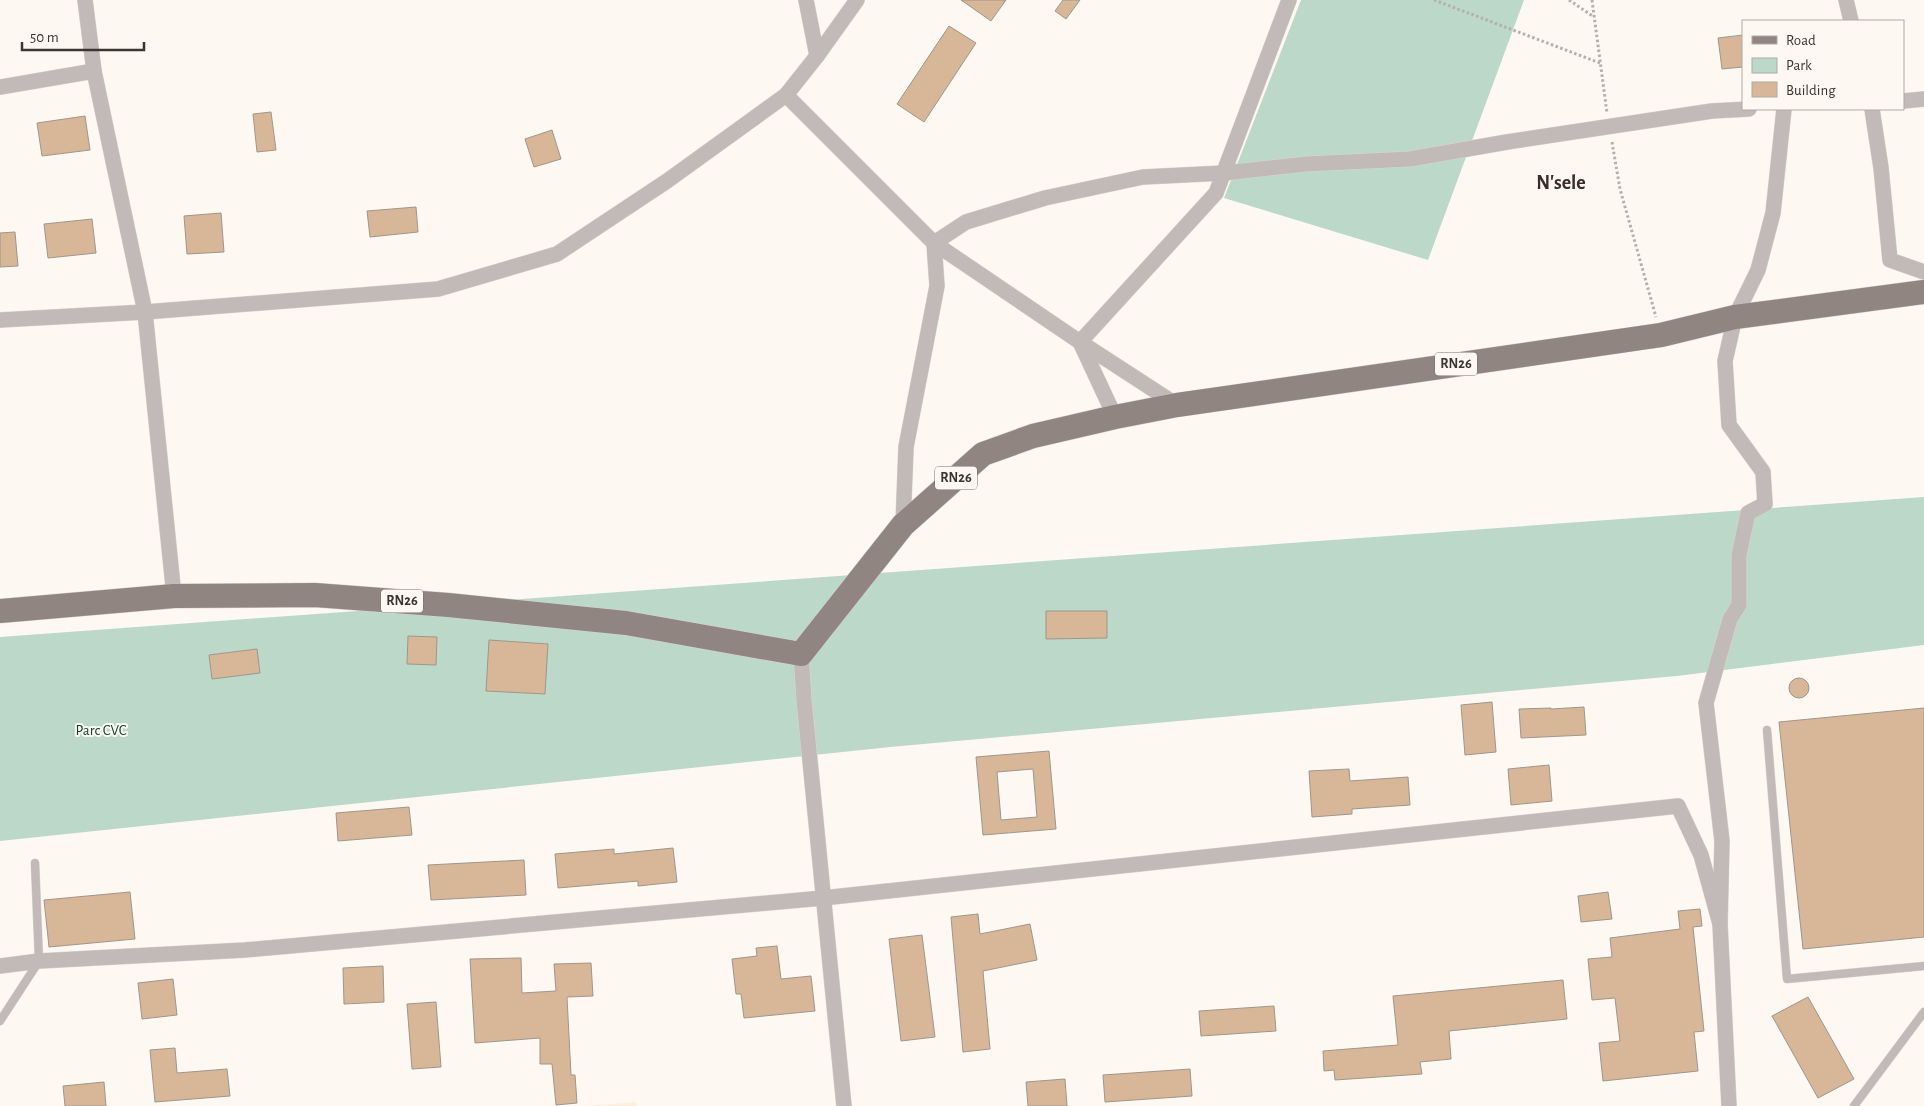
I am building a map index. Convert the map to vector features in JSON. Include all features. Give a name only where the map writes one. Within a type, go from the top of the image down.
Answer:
[{"type":"main road","name":"RN26","points":[[0,610],[174,596],[315,595],[448,605],[626,623],[801,654],[903,525],[983,454],[1033,436],[1176,405],[1661,334],[1735,317],[1924,292]]},
{"type":"street","points":[[85,0],[94,71],[145,312],[174,596]]},
{"type":"street","points":[[806,0],[817,56]]},
{"type":"street","points":[[0,320],[145,312],[438,289],[557,254],[666,181],[786,95],[857,0]]},
{"type":"street","points":[[1080,342],[1216,193],[1288,0]]},
{"type":"street","points":[[1846,0],[1851,20]]},
{"type":"street","points":[[0,87],[94,71]]},
{"type":"street","points":[[786,95],[934,243],[1176,405]]},
{"type":"street","points":[[1904,101],[1924,99]]},
{"type":"street","points":[[934,243],[966,222],[1045,198],[1143,177],[1224,173],[1306,164],[1410,158],[1712,111],[1742,109]]},
{"type":"street","points":[[1728,1106],[1720,924],[1722,840],[1706,703],[1730,619],[1740,605],[1739,555],[1748,513],[1765,504],[1764,472],[1729,425],[1725,361],[1735,317],[1758,270],[1773,213],[1784,110]]},
{"type":"street","points":[[1872,110],[1881,168],[1890,260],[1924,272]]},
{"type":"street","points":[[903,525],[906,447],[938,286],[934,243]]},
{"type":"street","points":[[1080,342],[1115,417]]},
{"type":"street","points":[[801,654],[844,1106]]},
{"type":"street","points":[[0,966],[39,961],[245,950],[823,898],[1678,806],[1702,855],[1720,924]]},
{"type":"lane","points":[[1767,730],[1788,979],[1924,966]]},
{"type":"lane","points":[[0,1021],[39,961],[35,863]]},
{"type":"lane","points":[[1854,1106],[1924,1012]]},
{"type":"path","points":[[1434,0],[1600,63]]},
{"type":"path","points":[[1569,0],[1594,17]]},
{"type":"path","points":[[1592,0],[1609,128],[1620,189],[1661,334]]},
{"type":"shaded area","points":[[636,1102],[637,1106],[586,1106]]},
{"type":"green space","points":[[1301,0],[1524,0],[1428,260],[1224,198]]},
{"type":"green space","name":"Parc CVC","points":[[1924,497],[1924,645],[1677,676],[890,747],[0,841],[0,637]]},
{"type":"building","points":[[961,0],[1006,0],[991,21]]},
{"type":"building","points":[[1063,0],[1080,0],[1066,19],[1055,11]]},
{"type":"building","points":[[949,26],[976,43],[924,122],[897,104]]},
{"type":"building","points":[[1742,35],[1742,67],[1722,69],[1718,38]]},
{"type":"building","points":[[271,112],[276,150],[257,152],[253,114]]},
{"type":"building","points":[[85,116],[90,150],[42,156],[37,123]]},
{"type":"building","points":[[552,130],[561,159],[534,167],[525,139]]},
{"type":"building","points":[[416,207],[418,232],[370,237],[367,211]]},
{"type":"building","points":[[221,213],[224,252],[187,254],[184,216]]},
{"type":"building","points":[[92,219],[96,253],[48,258],[44,224]]},
{"type":"building","points":[[15,232],[18,266],[0,267],[0,233]]},
{"type":"building","points":[[1046,611],[1107,611],[1107,638],[1046,639]]},
{"type":"building","points":[[408,636],[437,637],[436,665],[407,664]]},
{"type":"building","points":[[489,640],[548,644],[545,694],[486,691]]},
{"type":"building","points":[[257,649],[260,673],[212,679],[209,655]]},
{"type":"building","points":[[1795,678],[1803,678],[1809,684],[1809,692],[1803,698],[1795,698],[1789,692],[1789,684]]},
{"type":"building","points":[[1492,702],[1496,752],[1465,755],[1461,705]]},
{"type":"building","points":[[1584,707],[1586,735],[1521,738],[1519,709]]},
{"type":"building","points":[[1924,708],[1924,937],[1803,949],[1779,722]]},
{"type":"building","points":[[1049,751],[1056,829],[983,835],[976,757]],"holes":[[[1033,769],[1037,817],[1001,820],[997,772]]]},
{"type":"building","points":[[1549,765],[1552,801],[1511,805],[1508,769]]},
{"type":"building","points":[[1349,769],[1350,781],[1408,777],[1410,805],[1352,809],[1352,814],[1312,817],[1309,771]]},
{"type":"building","points":[[409,807],[412,835],[338,841],[336,813]]},
{"type":"building","points":[[673,848],[677,882],[638,886],[638,881],[558,888],[555,854],[614,849],[614,854]]},
{"type":"building","points":[[524,860],[526,895],[431,900],[428,865]]},
{"type":"building","points":[[130,892],[135,939],[49,947],[44,900]]},
{"type":"building","points":[[1608,892],[1612,919],[1581,922],[1578,896]]},
{"type":"building","points":[[1700,909],[1702,926],[1693,927],[1704,1031],[1694,1032],[1698,1071],[1603,1081],[1599,1043],[1620,1041],[1615,998],[1592,1000],[1588,959],[1612,957],[1610,938],[1680,929],[1678,911]]},
{"type":"building","points":[[978,914],[980,934],[1030,924],[1037,960],[983,971],[990,1049],[963,1052],[951,917]]},
{"type":"building","points":[[922,935],[935,1037],[901,1041],[889,939]]},
{"type":"building","points":[[777,946],[781,979],[811,976],[815,1011],[744,1018],[741,994],[736,994],[732,959],[757,956],[756,948]]},
{"type":"building","points":[[521,958],[522,993],[556,991],[554,964],[591,963],[593,996],[567,997],[571,1075],[575,1075],[577,1103],[556,1105],[552,1064],[540,1064],[540,1038],[475,1043],[470,959]]},
{"type":"building","points":[[383,966],[384,1002],[344,1004],[343,968]]},
{"type":"building","points":[[173,979],[177,1015],[142,1019],[138,983]]},
{"type":"building","points":[[1563,980],[1567,1019],[1449,1031],[1451,1059],[1420,1062],[1422,1074],[1335,1080],[1334,1070],[1324,1071],[1323,1051],[1398,1045],[1393,996]]},
{"type":"building","points":[[1808,997],[1854,1079],[1818,1098],[1772,1016]]},
{"type":"building","points":[[436,1002],[441,1067],[412,1069],[407,1004]]},
{"type":"building","points":[[1274,1006],[1276,1031],[1201,1036],[1199,1011]]},
{"type":"building","points":[[175,1048],[177,1073],[227,1069],[230,1096],[155,1102],[150,1050]]},
{"type":"building","points":[[1190,1069],[1192,1096],[1105,1102],[1103,1075]]},
{"type":"building","points":[[1065,1079],[1067,1106],[1028,1106],[1026,1082]]},
{"type":"building","points":[[104,1082],[106,1106],[65,1106],[63,1086]]},
{"type":"district","name":"N'sele","points":[[1561,183]]}]
